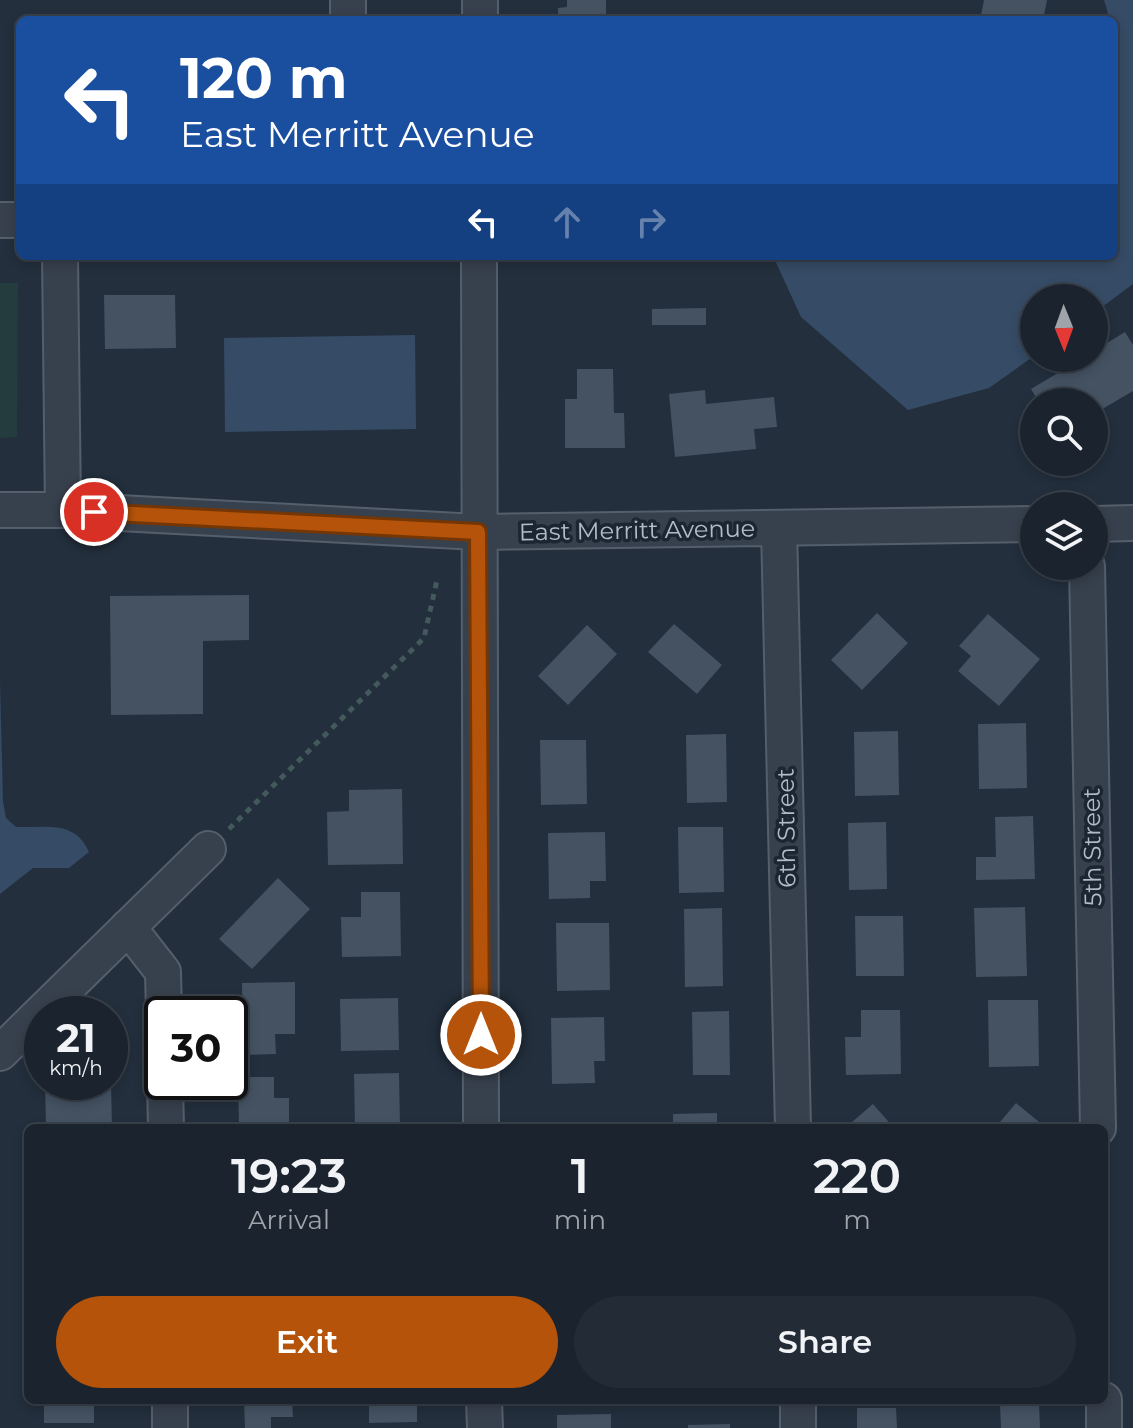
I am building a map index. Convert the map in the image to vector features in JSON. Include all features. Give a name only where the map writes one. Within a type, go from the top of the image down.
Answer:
[{"type":"street","points":[[60,260],[63,510]]},
{"type":"street","points":[[479,260],[481,1124]]},
{"type":"street","name":"East Merritt Avenue","points":[[0,510],[63,510],[478,532],[1020,524]]},
{"type":"street","points":[[1108,524],[1133,523]]},
{"type":"street","name":"6th Street","points":[[779,528],[793,1124]]},
{"type":"street","name":"5th Street","points":[[1087,580],[1098,1124]]},
{"type":"street","points":[[0,1053],[208,849]]},
{"type":"street","points":[[128,927],[163,972],[164,996]]},
{"type":"street","points":[[165,1100],[166,1124]]},
{"type":"street","points":[[170,1404],[170,1428]]},
{"type":"street","points":[[484,1404],[485,1428]]},
{"type":"street","points":[[798,1404],[798,1428]]},
{"type":"street","points":[[1104,1404],[1104,1428]]},
{"type":"path","points":[[208,849],[424,638],[437,580]]},
{"type":"green space","points":[[0,283],[18,283],[17,437],[0,438]]},
{"type":"water","points":[[1104,0],[1133,0],[1133,284],[1108,303],[1108,284],[1020,284],[1020,366],[989,388],[908,410],[801,317],[775,260],[1118,260],[1118,16],[1109,16]]},
{"type":"water","points":[[415,335],[416,429],[225,432],[224,338]]},
{"type":"water","points":[[0,680],[6,818],[16,827],[68,830],[83,842],[89,852],[69,868],[33,868],[0,894]]},
{"type":"building","points":[[567,0],[606,0],[606,16],[558,16],[558,8],[567,7]]},
{"type":"building","points":[[984,0],[1047,0],[1044,16],[981,16]]},
{"type":"building","points":[[104,295],[175,295],[176,348],[105,349]]},
{"type":"building","points":[[706,308],[706,325],[652,325],[652,309]]},
{"type":"building","points":[[1125,332],[1133,345],[1133,391],[1108,406],[1108,388],[1033,388],[1060,372],[1108,372],[1108,342]]},
{"type":"building","points":[[577,369],[613,369],[614,413],[624,413],[625,448],[565,448],[565,399],[577,399]]},
{"type":"building","points":[[705,390],[706,404],[774,397],[777,427],[754,429],[756,449],[675,457],[669,394]]},
{"type":"building","points":[[249,595],[249,640],[203,641],[203,714],[111,715],[110,596]]},
{"type":"building","points":[[877,613],[908,643],[862,690],[831,660]]},
{"type":"building","points":[[988,614],[1040,659],[999,706],[958,671],[971,656],[959,646]]},
{"type":"building","points":[[674,624],[722,665],[697,694],[648,652]]},
{"type":"building","points":[[587,625],[617,654],[568,705],[538,676]]},
{"type":"building","points":[[1026,723],[1027,788],[979,789],[978,724]]},
{"type":"building","points":[[898,731],[899,795],[855,796],[854,732]]},
{"type":"building","points":[[726,734],[727,802],[687,803],[686,735]]},
{"type":"building","points":[[540,740],[586,740],[587,804],[541,805]]},
{"type":"building","points":[[402,789],[403,864],[328,865],[327,812],[349,811],[349,790]]},
{"type":"building","points":[[1033,816],[1035,879],[976,880],[976,857],[996,857],[995,817]]},
{"type":"building","points":[[886,822],[887,889],[849,890],[848,823]]},
{"type":"building","points":[[678,827],[723,827],[724,892],[679,893]]},
{"type":"building","points":[[605,832],[606,881],[590,881],[590,898],[549,899],[548,833]]},
{"type":"building","points":[[278,878],[310,909],[252,969],[219,939]]},
{"type":"building","points":[[361,892],[400,892],[401,956],[342,957],[341,917],[361,917]]},
{"type":"building","points":[[1025,907],[1027,976],[976,977],[974,908]]},
{"type":"building","points":[[722,908],[723,986],[685,987],[684,909]]},
{"type":"building","points":[[855,916],[903,916],[904,976],[856,976]]},
{"type":"building","points":[[556,923],[609,923],[610,990],[557,991]]},
{"type":"building","points":[[295,982],[295,1034],[275,1034],[276,1054],[248,1055],[248,996],[242,996],[242,983]]},
{"type":"building","points":[[398,998],[399,1050],[341,1051],[340,999]]},
{"type":"building","points":[[988,1000],[1038,1000],[1039,1066],[989,1067]]},
{"type":"building","points":[[861,1010],[900,1010],[901,1074],[846,1075],[845,1037],[861,1037]]},
{"type":"building","points":[[729,1011],[730,1075],[693,1075],[692,1012]]},
{"type":"building","points":[[604,1017],[605,1061],[594,1061],[595,1083],[552,1084],[551,1018]]},
{"type":"building","points":[[399,1073],[400,1124],[355,1124],[354,1074]]},
{"type":"building","points":[[248,1077],[274,1077],[274,1098],[289,1098],[289,1124],[239,1124],[238,1100],[248,1100]]},
{"type":"building","points":[[45,1100],[111,1100],[112,1124],[46,1124]]},
{"type":"building","points":[[1016,1103],[1042,1124],[998,1124]]},
{"type":"building","points":[[873,1104],[890,1124],[850,1124]]},
{"type":"building","points":[[717,1113],[717,1124],[673,1124],[673,1114]]},
{"type":"building","points":[[44,1404],[94,1404],[94,1423],[44,1423]]},
{"type":"building","points":[[244,1404],[292,1404],[293,1417],[271,1417],[271,1428],[245,1428]]},
{"type":"building","points":[[369,1404],[417,1404],[417,1422],[369,1423]]},
{"type":"building","points":[[1000,1404],[1039,1404],[1040,1428],[1001,1428]]},
{"type":"building","points":[[857,1408],[896,1408],[897,1428],[857,1428]]},
{"type":"building","points":[[611,1414],[611,1428],[557,1428],[557,1415]]},
{"type":"building","points":[[730,1424],[730,1428],[688,1428],[688,1425]]},
{"type":"route","points":[[94,512],[478,532],[481,1035]]}]
